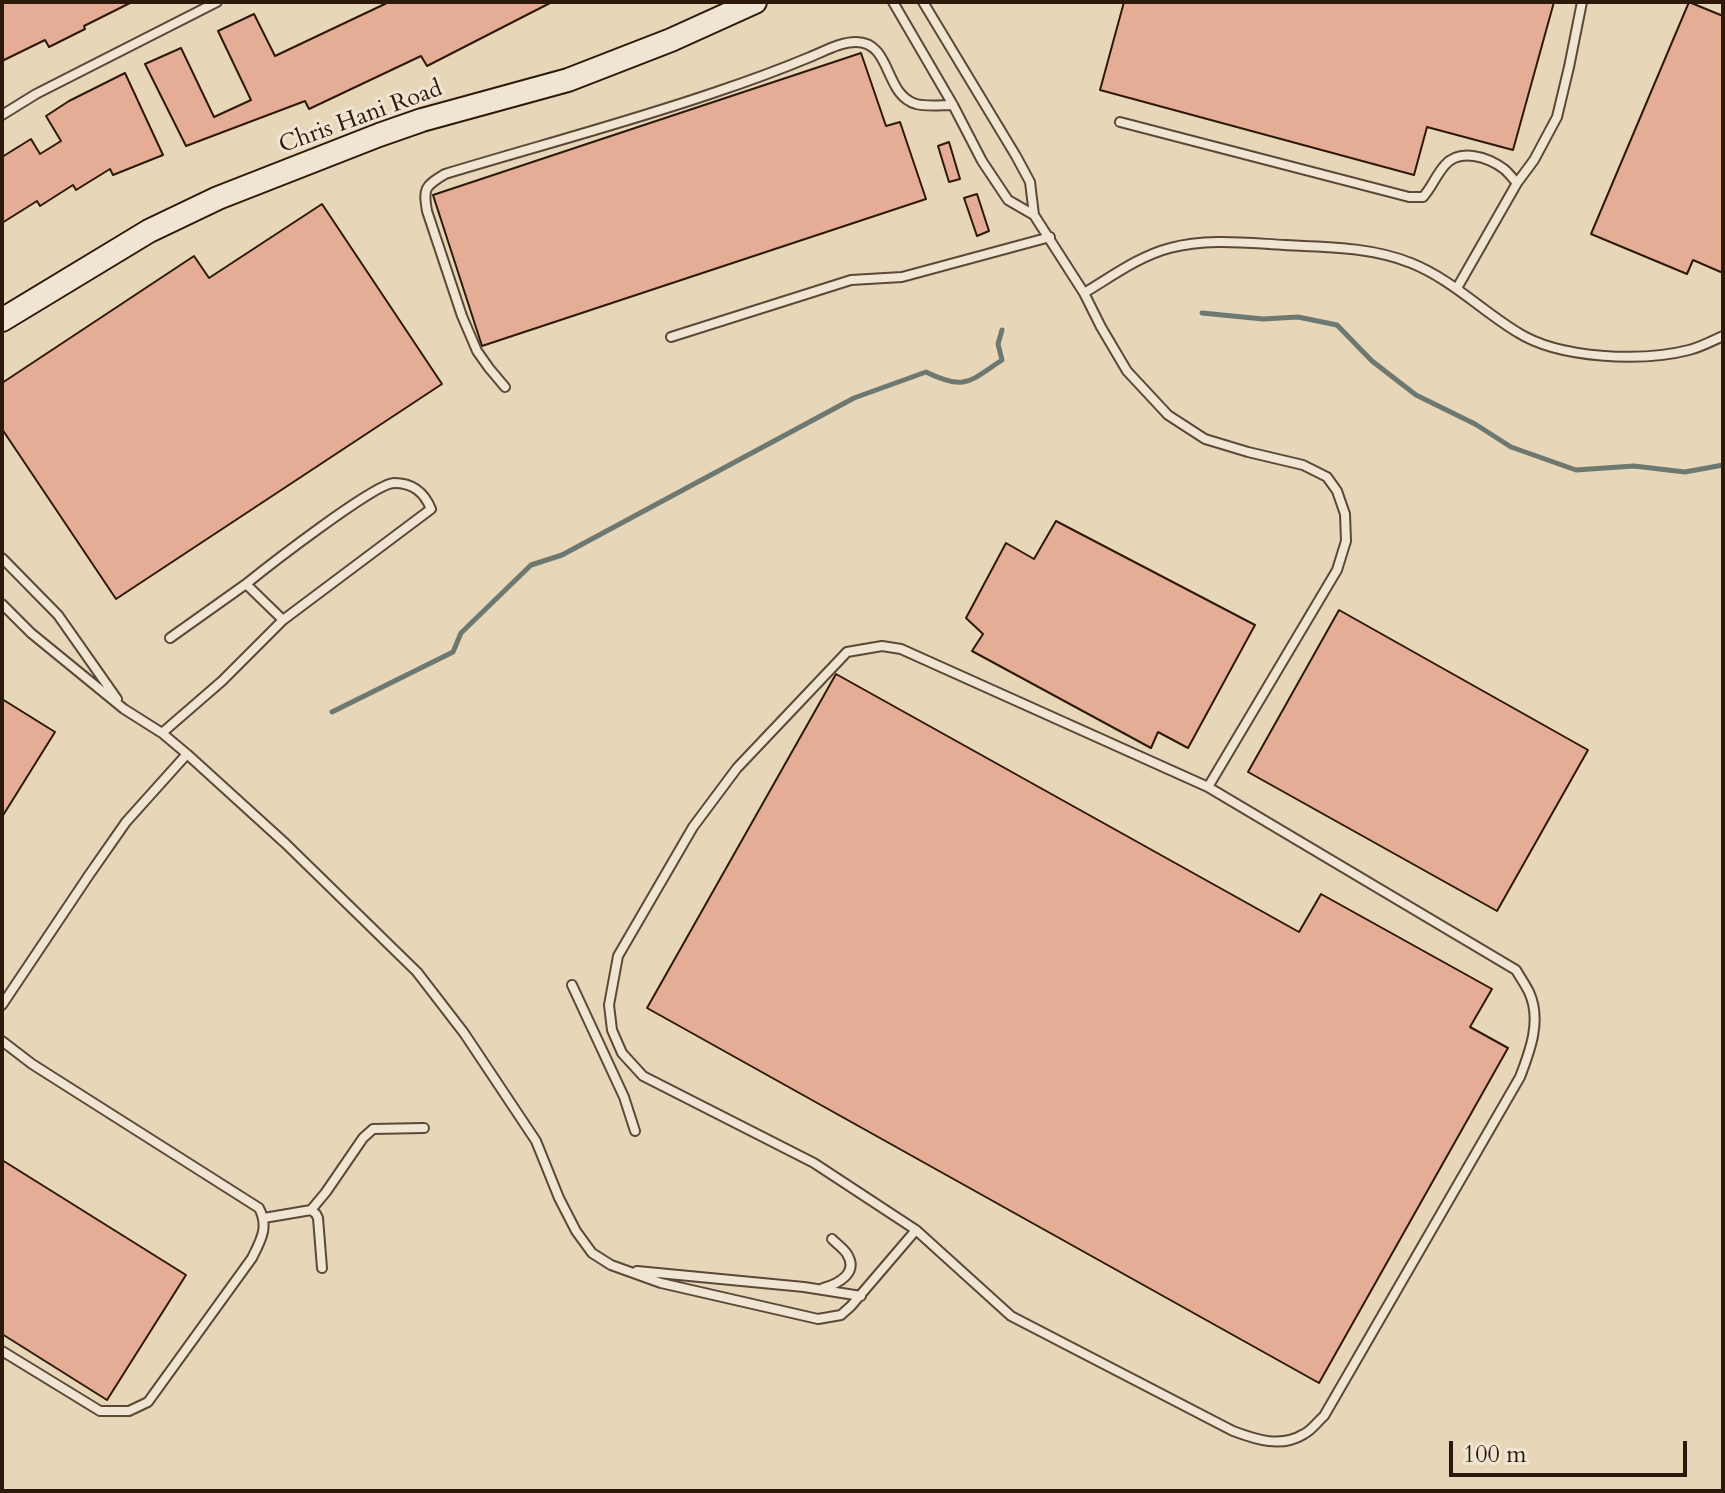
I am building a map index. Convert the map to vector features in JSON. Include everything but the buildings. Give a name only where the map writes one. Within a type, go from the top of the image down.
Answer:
[{"type":"street","name":"Chris Hani Road","points":[[2,320],[149,231],[218,198],[422,120],[568,80],[671,40],[755,2]]},
{"type":"lane","points":[[2,115],[36,94],[217,2]]},
{"type":"lane","points":[[893,2],[982,161],[1008,200],[1034,215],[1050,237],[1127,371],[1168,415],[1205,439],[1303,465],[1327,477],[1337,491],[1345,514],[1346,541],[1337,570],[1208,787]]},
{"type":"lane","points":[[923,2],[1030,182],[1034,215]]},
{"type":"lane","points":[[1457,288],[1557,117],[1582,2]]},
{"type":"lane","points":[[505,387],[477,351],[427,211],[424,196],[428,185],[436,179],[714,93],[852,42],[863,42],[880,53],[900,94],[914,103],[953,105]]},
{"type":"lane","points":[[1120,122],[1409,197],[1423,197],[1445,164],[1461,155],[1479,157],[1504,169],[1517,183]]},
{"type":"lane","points":[[671,337],[851,280],[902,277],[1050,237]]},
{"type":"lane","points":[[1084,293],[1168,248],[1211,242],[1301,246],[1370,251],[1411,263],[1457,288],[1522,335],[1555,348],[1596,356],[1642,356],[1689,350],[1723,336]]},
{"type":"lane","points":[[162,733],[222,681],[283,620],[431,509],[427,498],[418,489],[391,482],[349,508],[170,638]]},
{"type":"lane","points":[[2,558],[58,615],[124,709]]},
{"type":"lane","points":[[246,584],[283,620]]},
{"type":"lane","points":[[2,604],[31,633],[124,709],[162,733],[187,754],[286,844],[417,972],[464,1033],[536,1141],[559,1198],[576,1231],[592,1253],[611,1265],[661,1283],[818,1319],[841,1315],[861,1296],[916,1230]]},
{"type":"lane","points":[[882,646],[901,649],[1208,787],[1516,970],[1530,994],[1535,1017],[1533,1044],[1520,1077],[1324,1416],[1305,1434],[1282,1442],[1258,1441],[1233,1431],[1011,1316],[916,1230],[814,1163],[643,1076],[622,1053],[612,1030],[609,1005],[618,956],[693,827],[737,768],[847,652],[882,646]]},
{"type":"lane","points":[[2,1005],[126,822],[187,754]]},
{"type":"lane","points":[[572,985],[624,1097],[635,1131]]},
{"type":"lane","points":[[2,1041],[32,1064],[259,1208],[264,1218],[264,1234],[252,1258],[148,1402],[139,1407],[129,1411],[100,1411],[2,1351]]},
{"type":"lane","points":[[264,1218],[311,1210],[363,1138],[373,1129],[424,1128]]},
{"type":"lane","points":[[311,1210],[318,1218],[322,1268]]},
{"type":"lane","points":[[818,1289],[835,1285],[850,1269],[847,1253],[832,1239]]},
{"type":"lane","points":[[624,1270],[861,1296]]},
{"type":"waterway","points":[[1202,313],[1263,319],[1298,317],[1337,325],[1372,361],[1416,395],[1475,424],[1511,447],[1576,470],[1634,466],[1685,472],[1723,465]]},
{"type":"waterway","points":[[332,712],[453,652],[461,633],[531,565],[562,555],[854,398],[926,372],[950,381],[974,378],[1002,360],[998,344],[1002,330]]}]
